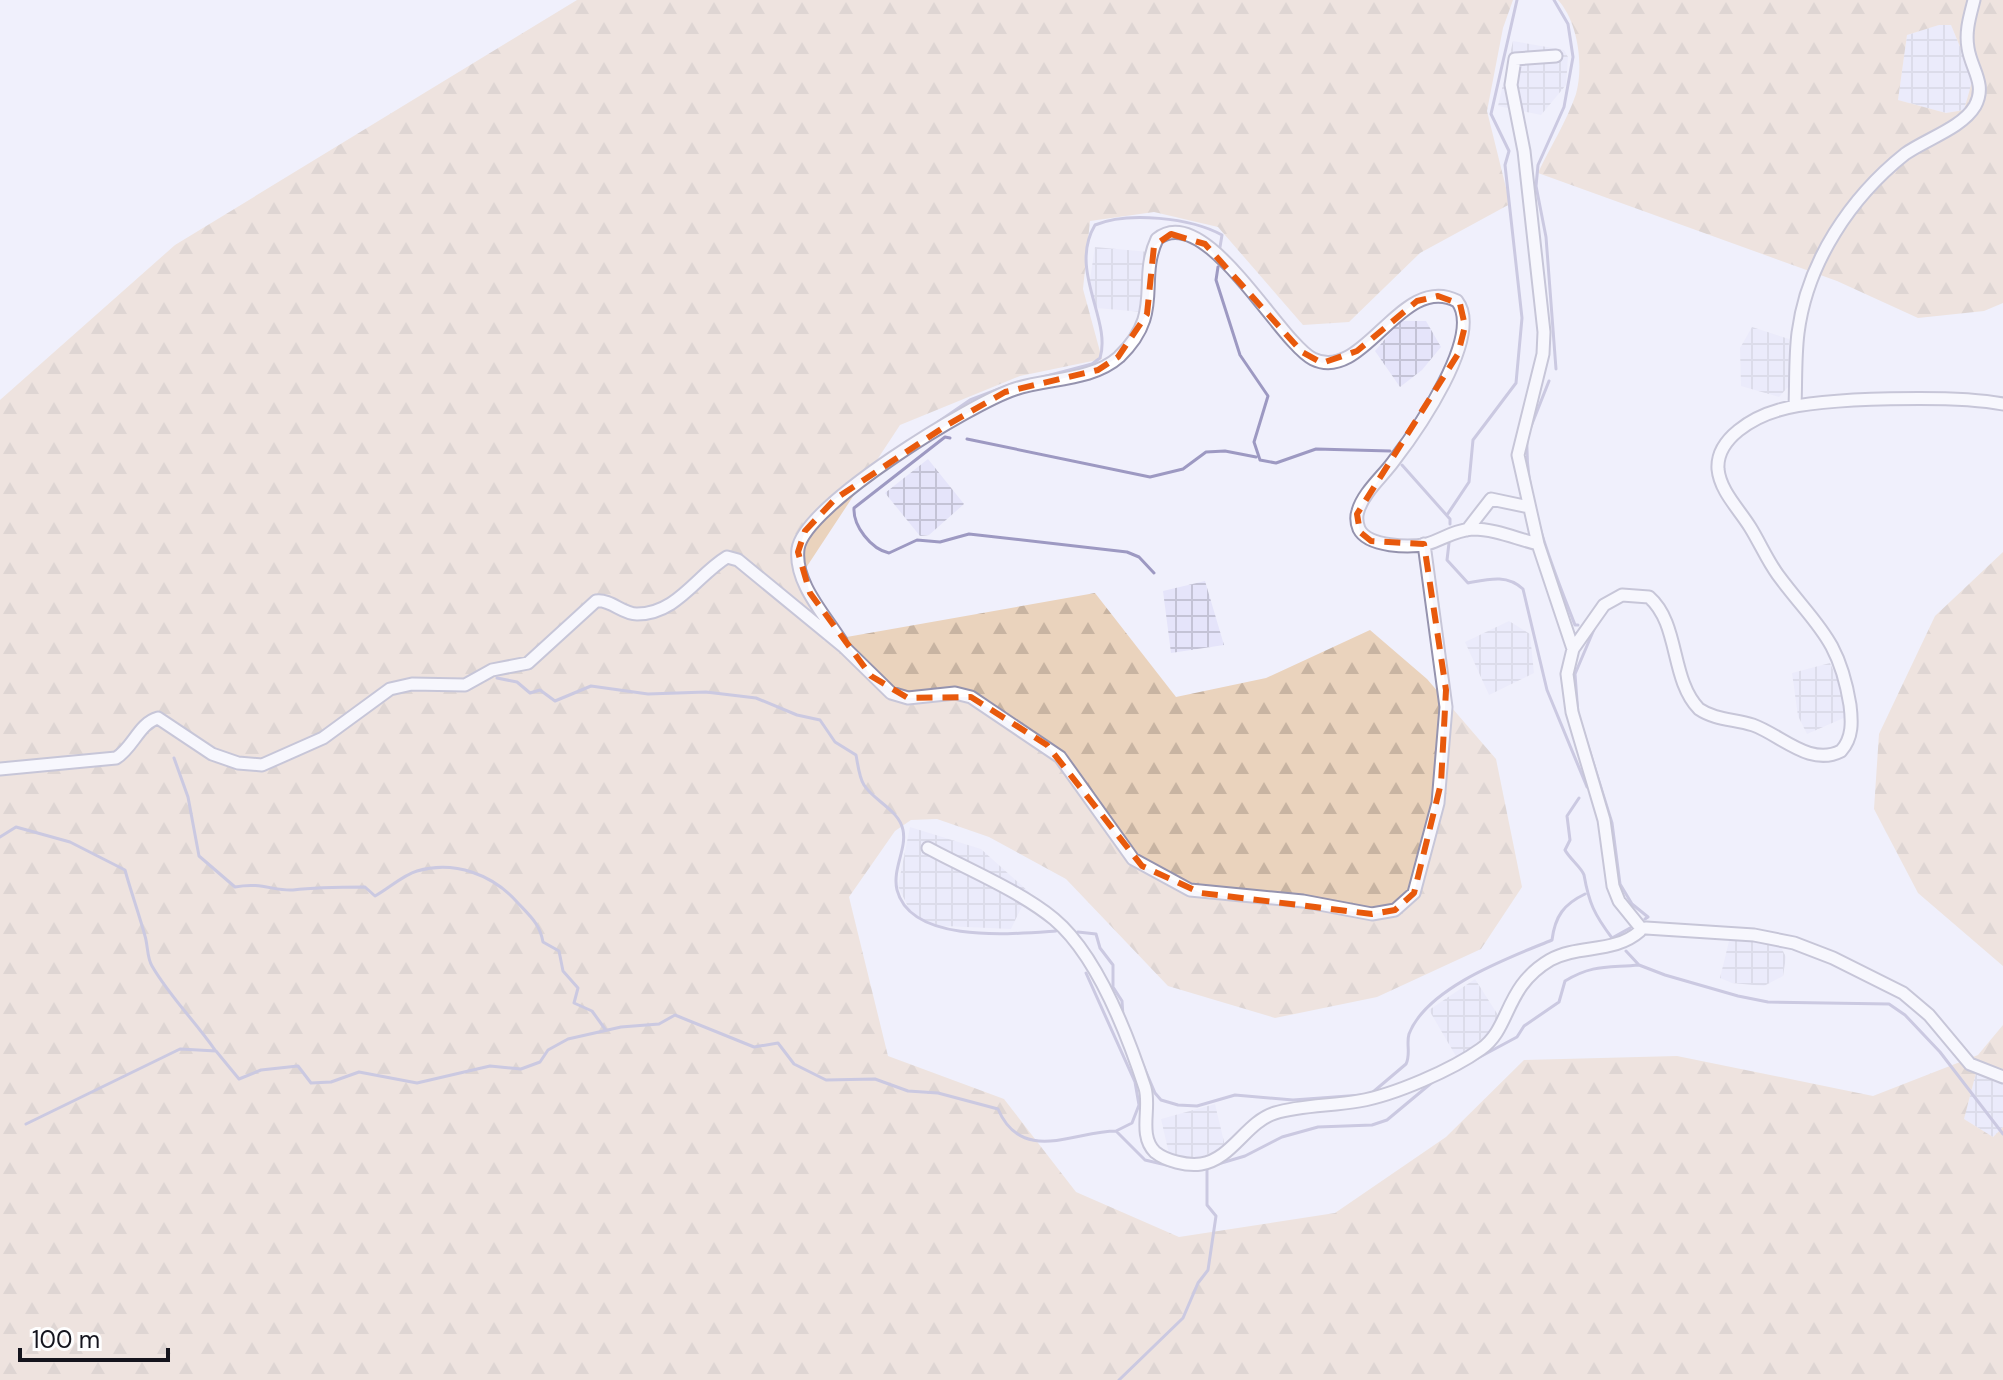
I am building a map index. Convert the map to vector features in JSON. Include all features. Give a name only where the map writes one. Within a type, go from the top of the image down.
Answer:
[{"type":"street","points":[[1795,406],[1799,327],[1819,265],[1839,225],[1860,195],[1888,168],[1960,120],[1976,104],[1979,81],[1967,41],[1974,0]]},
{"type":"street","points":[[1556,56],[1515,59],[1511,81],[1524,151],[1544,332],[1540,367],[1518,450],[1538,544],[1573,649]]},
{"type":"street","points":[[844,647],[802,578],[798,552],[808,527],[835,499],[892,459],[995,397],[1098,370],[1118,357],[1131,343],[1147,314],[1152,253],[1157,239],[1166,234],[1187,235],[1205,244],[1237,275],[1302,352],[1322,363],[1337,362],[1357,351],[1417,301],[1438,296],[1460,304],[1465,320],[1458,354],[1406,445],[1363,499],[1357,514],[1360,532],[1371,541],[1424,544],[1467,530],[1490,531],[1538,544]]},
{"type":"street","points":[[1642,929],[1619,901],[1611,880],[1602,810],[1569,696],[1567,674],[1573,649],[1608,602],[1622,595],[1646,596],[1661,613],[1683,684],[1699,709],[1753,725],[1809,753],[1828,755],[1841,751],[1849,736],[1850,712],[1832,643],[1775,572],[1726,492],[1718,468],[1724,447],[1735,434],[1762,416],[1795,406],[1918,400],[2003,404]]},
{"type":"street","points":[[1467,530],[1491,499],[1529,507]]},
{"type":"street","points":[[0,769],[116,758],[127,750],[148,721],[158,718],[212,754],[238,763],[262,765],[323,738],[390,689],[412,684],[465,685],[492,670],[528,663],[596,601],[605,600],[632,613],[659,609],[693,588],[727,557],[738,560],[844,647],[891,693],[908,698],[955,693],[971,697],[1047,745],[1060,757],[1126,852],[1160,877],[1201,893],[1303,901],[1380,914],[1402,906],[1414,893],[1441,783],[1446,690],[1424,544]]},
{"type":"street","points":[[928,848],[1041,910],[1072,937],[1106,994],[1144,1087],[1146,1134],[1151,1147],[1164,1157],[1188,1164],[1211,1161],[1270,1115],[1369,1099],[1471,1055],[1490,1041],[1514,993],[1529,974],[1560,956],[1617,945],[1642,929],[1754,935],[1794,943],[1833,958],[1903,993],[1929,1015],[1972,1065],[2003,1077]]},
{"type":"highlighted area","points":[[1171,234],[1205,244],[1302,352],[1322,363],[1357,351],[1417,301],[1438,296],[1460,304],[1465,326],[1458,354],[1357,514],[1360,532],[1371,541],[1424,544],[1446,690],[1441,783],[1414,893],[1395,910],[1372,914],[1201,893],[1142,866],[1047,745],[971,697],[908,698],[871,676],[810,593],[798,552],[805,531],[835,499],[947,425],[1005,392],[1098,370],[1118,357],[1147,314],[1154,246]]},
{"type":"shaded area","points":[[1939,25],[1951,25],[1973,78],[1964,110],[1946,113],[1898,100],[1907,35]]},
{"type":"shaded area","points":[[1513,41],[1564,50],[1568,57],[1566,85],[1541,115],[1498,106]]},
{"type":"shaded area","points":[[1095,247],[1149,252],[1143,312],[1096,308],[1089,286]]},
{"type":"shaded area","points":[[1400,321],[1426,321],[1441,347],[1422,370],[1400,387],[1375,351]]},
{"type":"shaded area","points":[[1752,327],[1789,339],[1788,387],[1779,397],[1741,386],[1740,348]]},
{"type":"shaded area","points":[[928,459],[964,504],[929,535],[920,536],[885,493]]},
{"type":"shaded area","points":[[1205,581],[1224,645],[1171,653],[1163,591]]},
{"type":"shaded area","points":[[1509,621],[1530,634],[1534,673],[1489,695],[1465,642]]},
{"type":"shaded area","points":[[1830,663],[1840,685],[1846,717],[1807,734],[1798,716],[1792,673]]},
{"type":"shaded area","points":[[910,827],[981,849],[1029,892],[1011,929],[926,923],[910,911],[898,886]]},
{"type":"shaded area","points":[[1730,937],[1781,947],[1786,957],[1783,976],[1764,986],[1732,983],[1720,978]]},
{"type":"shaded area","points":[[1475,979],[1498,1015],[1489,1033],[1457,1058],[1429,1010]]},
{"type":"shaded area","points":[[1976,1073],[2003,1081],[2003,1127],[1993,1137],[1964,1119]]},
{"type":"shaded area","points":[[1215,1104],[1225,1146],[1195,1160],[1169,1154],[1161,1119]]},
{"type":"green space","points":[[577,0],[1513,0],[1503,28],[1487,111],[1510,204],[1420,253],[1349,322],[1303,325],[1218,227],[1154,212],[1090,221],[1083,289],[1102,359],[1020,376],[900,425],[798,580],[824,641],[1095,593],[1176,697],[1266,678],[1370,630],[1427,679],[1496,759],[1522,887],[1481,949],[1377,997],[1275,1018],[1168,986],[1066,879],[989,837],[937,819],[911,820],[895,831],[849,897],[888,1056],[1004,1099],[1076,1192],[1179,1237],[1335,1213],[1446,1137],[1524,1060],[1677,1056],[1873,1096],[1978,1055],[2003,1025],[2003,1081],[1976,1073],[1964,1119],[1993,1137],[2003,1127],[2003,1380],[0,1380],[0,400],[175,245]]},
{"type":"green space","points":[[1558,0],[2003,0],[2003,303],[1984,311],[1918,318],[1837,281],[1538,173],[1568,114],[1578,83],[1578,44],[1565,9]],"holes":[[[1939,25],[1951,25],[1973,78],[1964,110],[1946,113],[1898,100],[1907,35]]]},
{"type":"green space","points":[[2003,552],[2003,966],[1918,893],[1874,809],[1879,734],[1935,616]]},
{"type":"waterway","points":[[1447,515],[1469,482],[1473,440],[1516,383],[1522,318],[1505,165],[1509,151],[1491,114],[1517,0]]},
{"type":"waterway","points":[[1554,0],[1568,24],[1573,57],[1564,107],[1538,165],[1536,186],[1546,237],[1556,369]]},
{"type":"waterway","points":[[1039,378],[1092,364],[1100,358],[1100,328],[1086,259],[1088,242],[1095,225],[1124,218],[1177,221],[1222,235],[1220,247]]},
{"type":"waterway","points":[[1218,267],[1216,280],[1240,355],[1268,396],[1254,442],[1260,460],[1276,463],[1316,449],[1390,451]]},
{"type":"waterway","points":[[1530,429],[1549,381]]},
{"type":"waterway","points":[[938,422],[970,400],[1012,384]]},
{"type":"waterway","points":[[950,438],[945,437],[854,508],[860,529],[882,551],[889,553],[917,540],[940,542],[969,534],[1127,552],[1139,557],[1154,573]]},
{"type":"waterway","points":[[967,439],[1150,477],[1183,469],[1206,452],[1225,451],[1256,457]]},
{"type":"waterway","points":[[1527,441],[1531,487],[1542,534],[1575,625],[1578,625]]},
{"type":"waterway","points":[[1402,465],[1450,519],[1450,524]]},
{"type":"waterway","points":[[1449,543],[1447,560],[1468,583],[1504,579],[1523,589],[1547,690],[1587,787]]},
{"type":"waterway","points":[[1595,627],[1575,674],[1578,714],[1612,823],[1620,884],[1632,904],[1648,917],[1645,919]]},
{"type":"waterway","points":[[497,678],[517,682],[530,693],[540,690],[555,701],[591,686],[648,694],[706,692],[756,698],[797,715],[820,720],[835,742],[856,755],[864,785],[901,823],[904,837],[896,882],[906,907],[922,920],[965,932],[1056,931]]},
{"type":"waterway","points":[[174,758],[188,797],[199,856],[235,887],[293,890],[365,887],[375,896],[417,871],[445,867],[472,872],[497,884],[530,916],[540,930],[543,942],[559,951],[563,971],[578,988],[574,1003],[592,1011],[605,1029]]},
{"type":"waterway","points":[[1579,798],[1567,816],[1570,840],[1565,850],[1583,872],[1593,908],[1612,938],[1630,928]]},
{"type":"waterway","points":[[0,837],[16,827],[70,842],[125,870],[150,963],[215,1050]]},
{"type":"waterway","points":[[1373,1092],[1406,1064],[1409,1034],[1433,1002],[1472,976],[1552,940],[1555,924],[1562,912],[1585,894]]},
{"type":"waterway","points":[[1078,932],[1096,934],[1100,948],[1113,965],[1113,987],[1122,1001],[1123,1016]]},
{"type":"waterway","points":[[1626,951],[1639,965],[1738,996],[1768,1002],[1889,1004],[1905,1015],[1940,1052],[2003,1134]]},
{"type":"waterway","points":[[1463,1066],[1517,1037],[1524,1026],[1559,1002],[1565,981],[1593,969],[1639,965]]},
{"type":"waterway","points":[[1086,973],[1135,1082],[1139,1105],[1132,1123],[1116,1131]]},
{"type":"waterway","points":[[26,1124],[180,1049],[216,1051],[239,1079],[261,1070],[298,1066],[311,1083],[331,1082],[359,1072],[417,1083],[490,1066],[521,1069],[540,1062],[548,1050],[568,1039],[621,1027],[659,1024],[675,1015],[754,1047],[778,1043],[794,1064],[826,1080],[875,1079],[908,1091],[938,1093],[998,1109],[1008,1126],[1021,1136],[1035,1141],[1116,1131],[1145,1160],[1179,1168]]},
{"type":"waterway","points":[[1138,1053],[1155,1093],[1161,1100],[1178,1105],[1197,1106],[1235,1095],[1293,1100],[1362,1095]]},
{"type":"waterway","points":[[1218,1164],[1245,1156],[1282,1137],[1318,1127],[1372,1125],[1387,1120],[1435,1080]]},
{"type":"waterway","points":[[1119,1380],[1183,1318],[1198,1283],[1208,1270],[1216,1216],[1207,1205],[1207,1168]]}]
